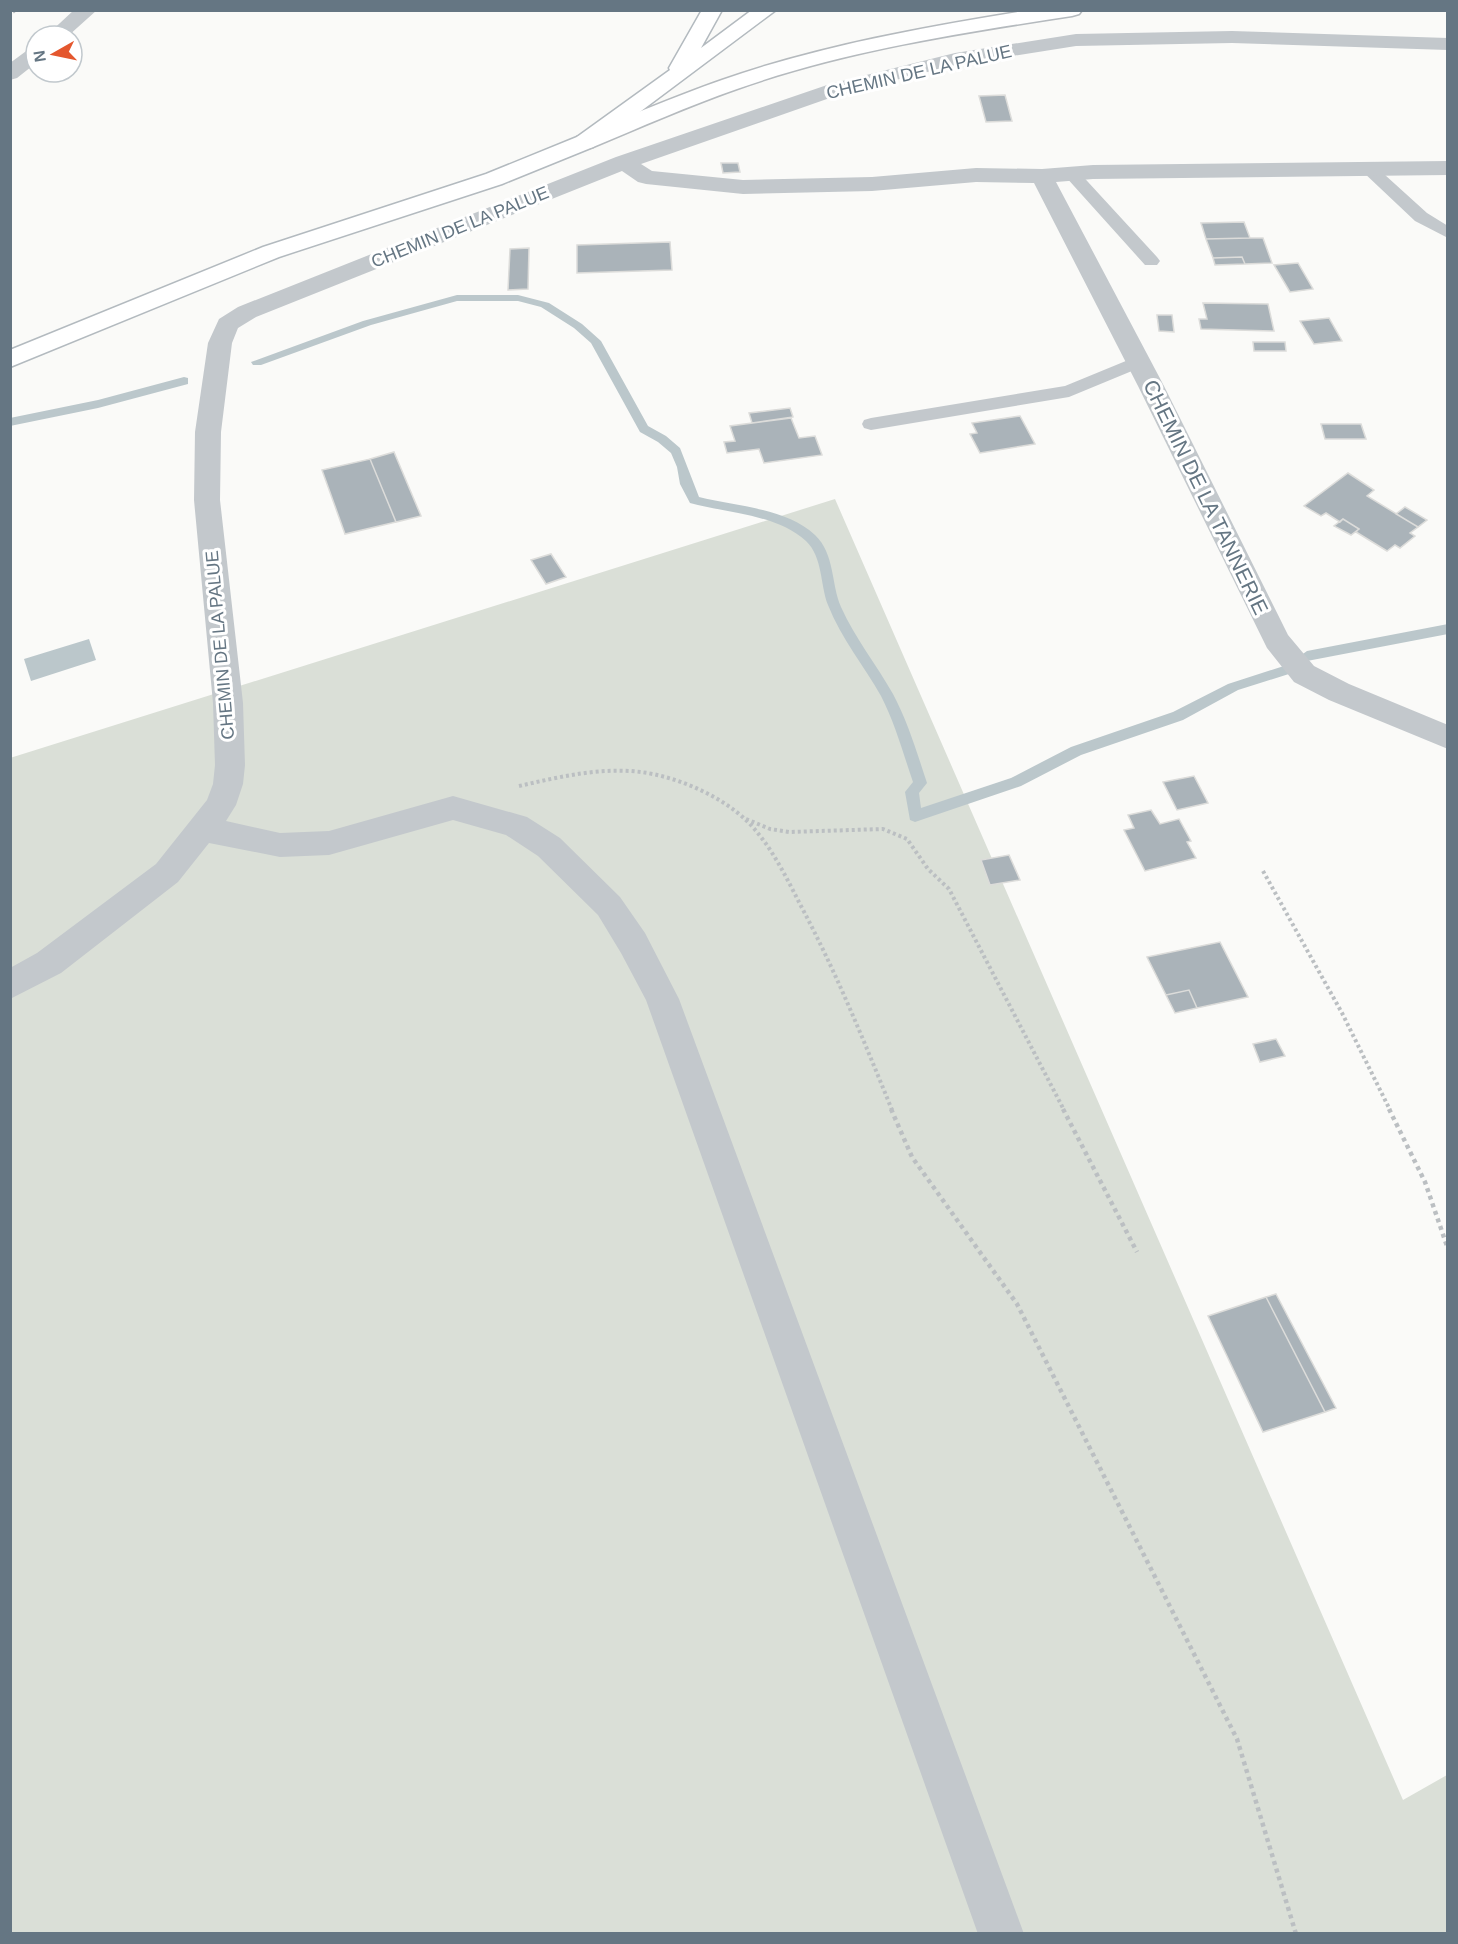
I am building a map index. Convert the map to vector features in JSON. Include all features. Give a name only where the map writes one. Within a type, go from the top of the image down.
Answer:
[{"type":"main road","points":[[675,75],[712,10]]},
{"type":"main road","points":[[585,141],[621,118],[675,75],[719,46],[766,10]]},
{"type":"main road","points":[[10,359],[271,252],[494,179],[730,84],[819,58],[935,32],[1072,10]]},
{"type":"street","points":[[70,24],[87,10]]},
{"type":"street","name":"CHEMIN DE LA PALUE","points":[[10,985],[49,963],[167,873],[221,805],[228,784],[230,765],[228,703],[207,500],[208,432],[214,381],[220,343],[228,324],[247,312],[624,162],[837,88],[955,59],[1076,40],[1232,37],[1448,44]]},
{"type":"street","points":[[10,74],[24,63]]},
{"type":"street","points":[[624,162],[646,177],[743,187],[872,184],[976,175],[1042,176],[1071,173],[1448,168]]},
{"type":"street","name":"CHEMIN DE LA TANNERIE","points":[[1042,176],[1277,641],[1304,674],[1339,692],[1448,738]]},
{"type":"street","points":[[203,829],[280,845],[329,843],[453,808],[516,826],[549,847],[609,906],[633,943],[662,999],[1001,1934]]},
{"type":"lane","points":[[1368,168],[1421,217],[1448,233]]},
{"type":"lane","points":[[1071,173],[1151,261]]},
{"type":"lane","points":[[871,424],[1069,391],[1138,362]]},
{"type":"path","points":[[10,15],[17,10]]},
{"type":"path","points":[[453,808],[514,787],[575,774],[626,770],[659,775],[699,789],[746,819],[770,829],[789,832],[883,828],[907,839],[928,869],[949,889],[1137,1252]]},
{"type":"path","points":[[746,819],[773,852],[825,949],[912,1157],[1017,1304],[1237,1739],[1296,1934]]},
{"type":"path","points":[[1263,871],[1342,1013],[1420,1172],[1448,1250]]},
{"type":"shaded area","points":[[835,499],[1403,1800],[1447,1775],[1447,1933],[11,1933],[10,758]]},
{"type":"shaded area","points":[[89,639],[96,660],[31,681],[24,659]]},
{"type":"building","points":[[1005,95],[1012,121],[986,122],[979,96]]},
{"type":"building","points":[[721,163],[738,163],[740,172],[723,173]]},
{"type":"building","points":[[1244,222],[1250,238],[1206,239],[1201,223]]},
{"type":"building","points":[[1263,238],[1272,263],[1245,264],[1242,257],[1213,258],[1206,239]]},
{"type":"building","points":[[670,242],[672,270],[577,273],[577,245]]},
{"type":"building","points":[[529,248],[528,289],[508,290],[510,249]]},
{"type":"building","points":[[1242,257],[1245,264],[1215,265],[1213,258]]},
{"type":"building","points":[[1298,263],[1313,289],[1290,292],[1274,265]]},
{"type":"building","points":[[1203,303],[1268,304],[1274,331],[1201,329],[1199,319],[1207,319]]},
{"type":"building","points":[[1157,315],[1172,315],[1174,332],[1159,331]]},
{"type":"building","points":[[1329,318],[1342,341],[1314,344],[1300,321]]},
{"type":"building","points":[[1253,342],[1285,342],[1286,351],[1254,351]]},
{"type":"building","points":[[790,408],[793,417],[752,423],[749,413]]},
{"type":"building","points":[[1020,416],[1035,444],[980,453],[970,434],[977,433],[972,423]]},
{"type":"building","points":[[791,418],[799,438],[815,436],[822,455],[764,463],[759,449],[727,453],[724,442],[735,441],[730,426]]},
{"type":"building","points":[[1321,424],[1361,424],[1366,439],[1325,439]]},
{"type":"building","points":[[394,452],[421,516],[396,522],[370,459]]},
{"type":"building","points":[[370,459],[396,522],[345,534],[322,470]]},
{"type":"building","points":[[1348,473],[1374,490],[1367,496],[1418,527],[1410,533],[1415,536],[1400,548],[1395,545],[1387,551],[1356,532],[1359,529],[1343,519],[1340,522],[1326,513],[1321,516],[1304,506]]},
{"type":"building","points":[[1405,507],[1427,520],[1418,527],[1396,514]]},
{"type":"building","points":[[1343,519],[1359,529],[1351,535],[1334,526]]},
{"type":"building","points":[[551,554],[566,577],[546,584],[531,560]]},
{"type":"building","points":[[1194,776],[1208,803],[1177,810],[1163,782]]},
{"type":"building","points":[[1151,810],[1160,824],[1179,819],[1191,841],[1187,842],[1196,858],[1145,871],[1124,830],[1134,828],[1128,815]]},
{"type":"building","points":[[1009,855],[1020,880],[990,885],[981,860]]},
{"type":"building","points":[[1220,942],[1248,997],[1197,1008],[1189,990],[1166,995],[1147,957]]},
{"type":"building","points":[[1189,990],[1197,1008],[1175,1013],[1166,995]]},
{"type":"building","points":[[1276,1039],[1285,1056],[1260,1062],[1253,1044]]},
{"type":"building","points":[[1276,1294],[1336,1408],[1325,1412],[1266,1297]]},
{"type":"building","points":[[1266,1297],[1325,1412],[1263,1432],[1208,1316]]},
{"type":"waterway","points":[[257,362],[367,323],[457,298],[518,298],[545,305],[578,326],[595,341],[644,429],[662,439],[676,451],[683,467],[686,484],[694,500],[771,518],[799,530],[816,545],[824,561],[831,597],[840,618],[885,692],[904,734],[920,783],[912,792],[915,816],[1016,782],[1076,751],[1178,716],[1233,687],[1287,670]]},
{"type":"waterway","points":[[10,422],[98,404],[184,381]]},
{"type":"waterway","points":[[1307,656],[1448,629]]}]
